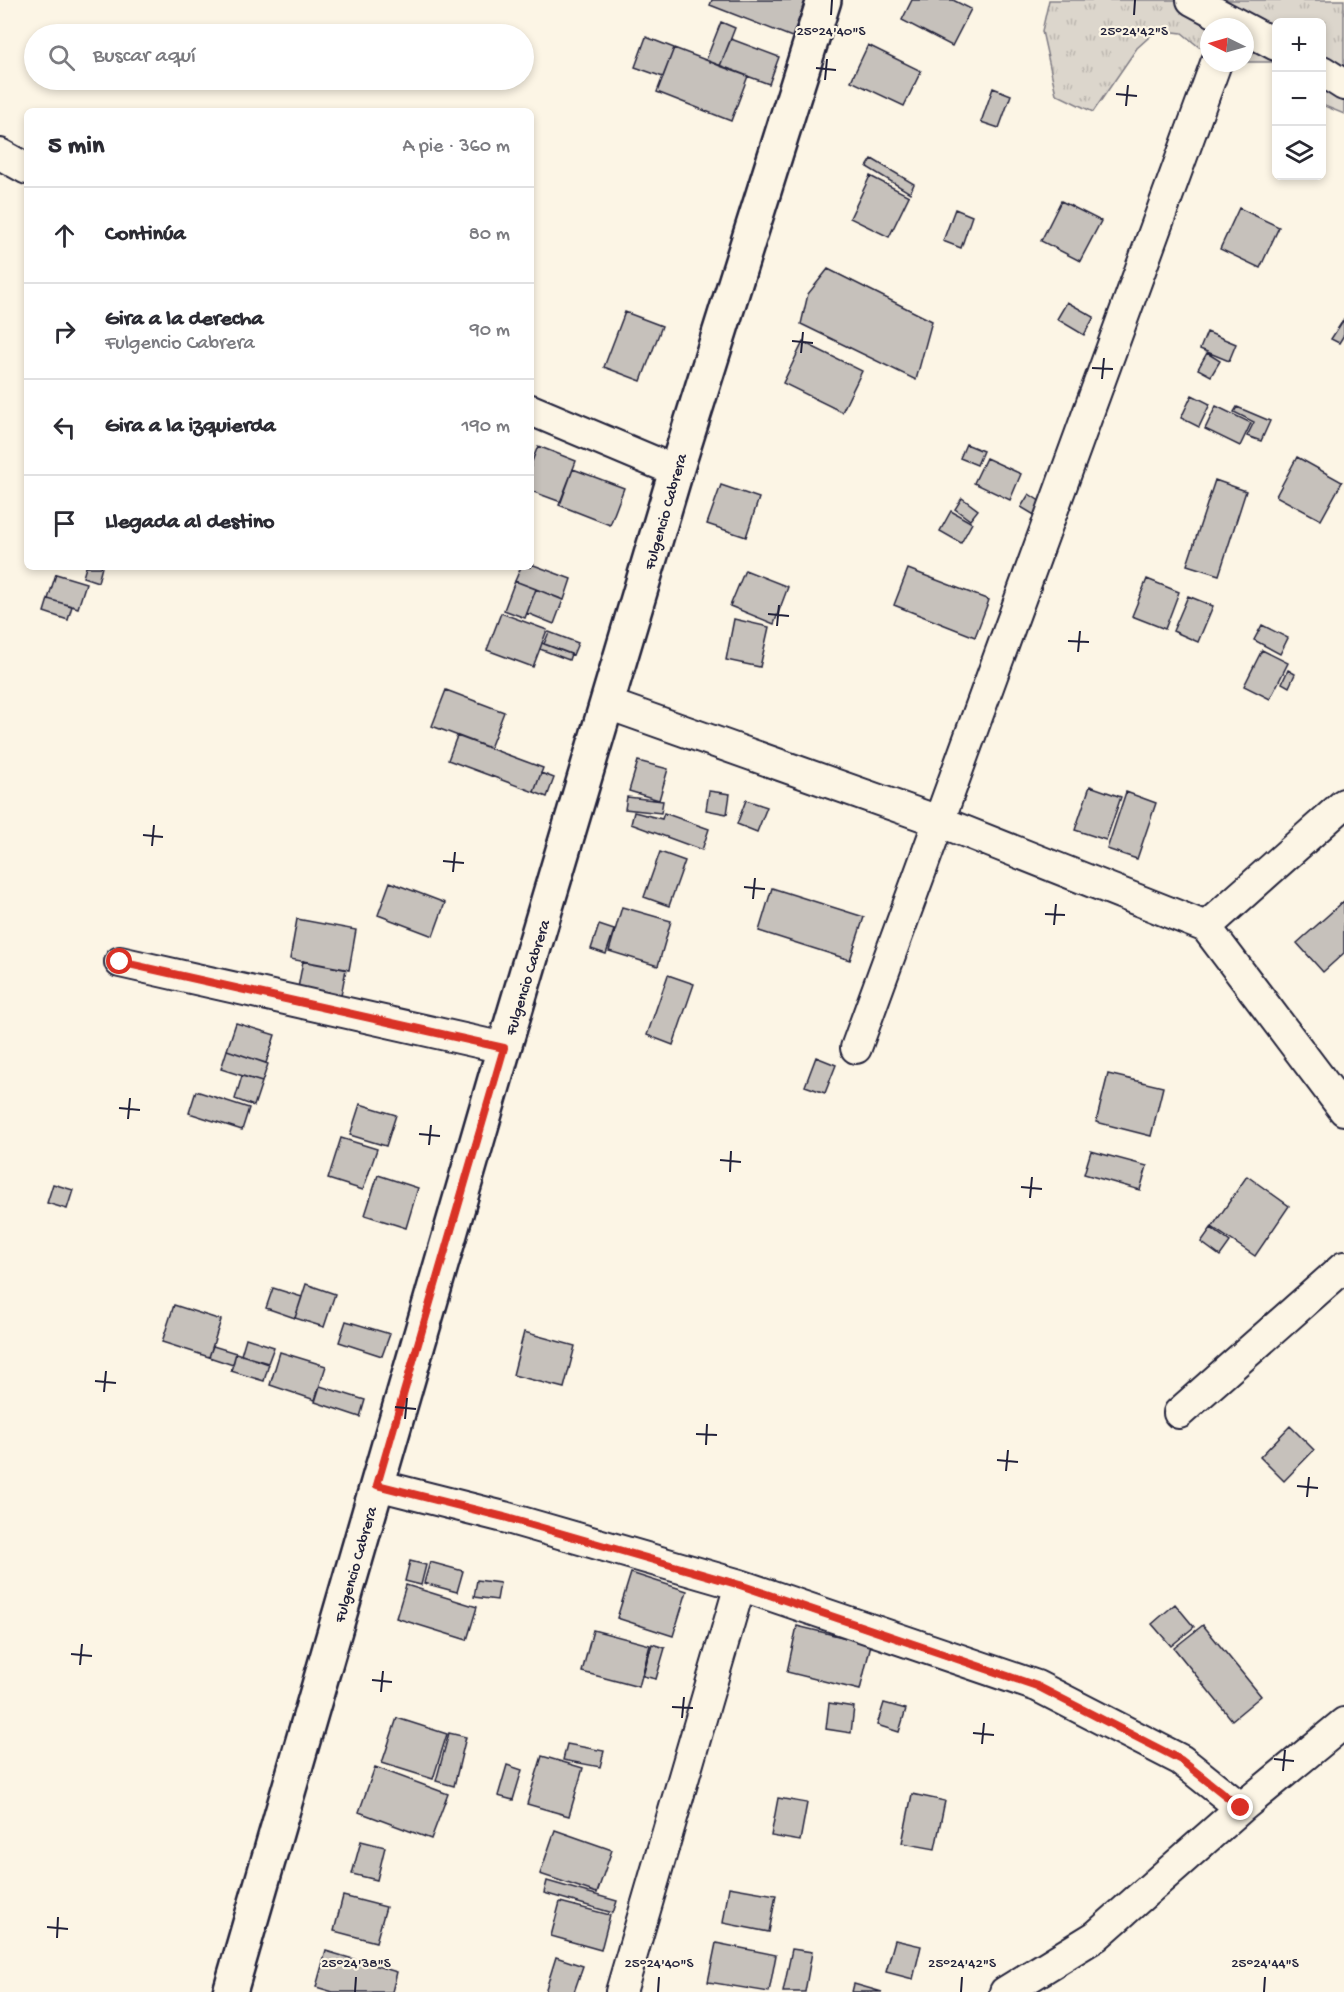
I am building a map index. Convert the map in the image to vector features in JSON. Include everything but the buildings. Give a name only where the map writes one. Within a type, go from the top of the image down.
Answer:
[{"type":"main road","name":"Fulgencio Cabrera","points":[[230,1992],[504,1048],[676,471],[824,0]]},
{"type":"street","points":[[1192,0],[1223,18]]},
{"type":"street","points":[[1254,34],[1272,43]]},
{"type":"street","points":[[856,1048],[941,822],[1213,72]]},
{"type":"street","points":[[1326,74],[1344,85]]},
{"type":"street","points":[[0,154],[24,167]]},
{"type":"street","points":[[534,411],[676,471]]},
{"type":"street","points":[[608,704],[941,822],[1206,927],[1344,1110]]},
{"type":"street","points":[[1206,927],[1344,804]]},
{"type":"street","points":[[120,962],[504,1048]]},
{"type":"street","points":[[1179,1413],[1344,1267]]},
{"type":"street","points":[[377,1485],[504,1517],[740,1585],[1037,1686],[1181,1760],[1241,1808]]},
{"type":"street","points":[[621,1992],[740,1585]]},
{"type":"street","points":[[1005,1992],[1096,1936],[1241,1808],[1344,1723]]},
{"type":"green space","points":[[1049,0],[1344,0],[1344,114],[1326,107],[1326,18],[1272,18],[1272,62],[1254,62],[1254,18],[1200,18],[1200,47],[1182,33],[1157,30],[1137,48],[1093,112],[1056,94],[1042,31]]},
{"type":"route","points":[[120,962],[504,1048],[377,1485],[504,1517],[740,1585],[1037,1686],[1102,1717],[1181,1760],[1241,1808]]}]
